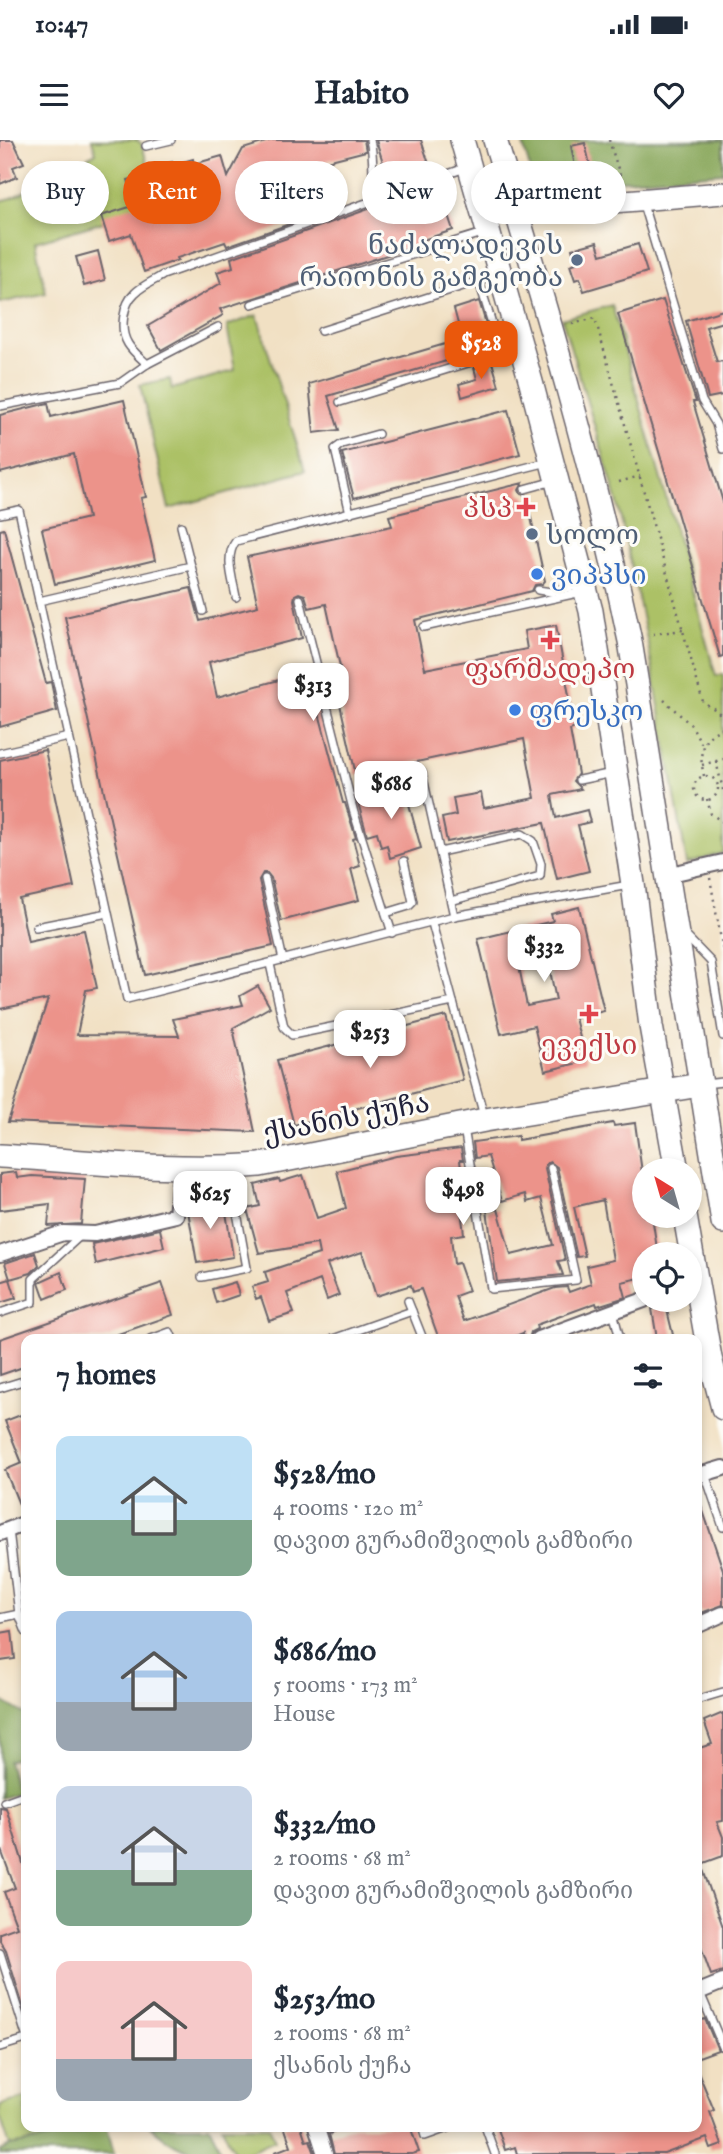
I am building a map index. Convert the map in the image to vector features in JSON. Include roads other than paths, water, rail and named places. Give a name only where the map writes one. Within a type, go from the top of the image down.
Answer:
[{"type":"main road","points":[[462,140],[471,173]]},
{"type":"main road","points":[[500,142],[504,161]]},
{"type":"main road","points":[[485,224],[490,278],[511,350],[555,471],[598,648],[651,1026],[675,1158]]},
{"type":"main road","points":[[519,224],[582,437],[612,554],[630,641],[700,1085],[717,1148],[723,1222]]},
{"type":"main road","name":"ქსანის ქუჩა","points":[[0,1156],[181,1166],[260,1165],[474,1122],[700,1085]]},
{"type":"main road","points":[[700,1312],[723,1408]]},
{"type":"street","points":[[626,201],[723,193]]},
{"type":"street","points":[[487,229],[494,224]]},
{"type":"street","points":[[667,875],[723,862]]},
{"type":"street","points":[[0,1254],[63,1233],[95,1234],[176,1215],[181,1166]]},
{"type":"street","points":[[551,1334],[632,1304]]},
{"type":"street","points":[[702,1475],[723,1468]]},
{"type":"street","points":[[702,1621],[723,1614]]},
{"type":"street","points":[[702,1988],[723,1982]]},
{"type":"street","points":[[318,2132],[325,2154]]},
{"type":"lane","points":[[146,146],[171,140]]},
{"type":"lane","points":[[370,140],[373,161]]},
{"type":"lane","points":[[457,170],[469,166]]},
{"type":"lane","points":[[641,200],[702,401],[716,424],[723,449]]},
{"type":"lane","points":[[147,364],[127,344],[123,332],[125,311],[132,295],[145,285],[163,275],[362,205]]},
{"type":"lane","points":[[252,304],[487,229]]},
{"type":"lane","points":[[321,331],[490,278]]},
{"type":"lane","points":[[0,406],[120,383],[147,364],[218,327]]},
{"type":"lane","points":[[340,402],[511,350]]},
{"type":"lane","points":[[350,513],[335,449],[342,444],[378,434]]},
{"type":"lane","points":[[525,489],[555,471]]},
{"type":"lane","points":[[236,597],[230,559],[231,547],[236,541],[350,513],[555,471]]},
{"type":"lane","points":[[0,514],[19,510],[127,999],[454,916],[633,884]]},
{"type":"lane","points":[[181,526],[203,611]]},
{"type":"lane","points":[[39,601],[191,566]]},
{"type":"lane","points":[[538,590],[551,592],[585,588]]},
{"type":"lane","points":[[424,627],[585,588]]},
{"type":"lane","points":[[300,599],[354,813],[392,933]]},
{"type":"lane","points":[[0,753],[69,737]]},
{"type":"lane","points":[[422,773],[454,916]]},
{"type":"lane","points":[[579,780],[617,773]]},
{"type":"lane","points":[[440,852],[522,834],[533,841],[541,864],[540,876],[451,901]]},
{"type":"lane","points":[[386,913],[414,902],[404,861]]},
{"type":"lane","points":[[265,879],[283,960]]},
{"type":"lane","points":[[36,928],[108,913]]},
{"type":"lane","points":[[432,923],[453,1002],[474,1122],[491,1289],[576,1280],[551,1168]]},
{"type":"lane","points":[[677,928],[711,962],[723,1036]]},
{"type":"lane","points":[[270,964],[284,1027],[292,1035],[453,1002]]},
{"type":"lane","points":[[700,1085],[723,1082]]},
{"type":"lane","points":[[202,1277],[247,1268],[229,1167]]},
{"type":"lane","points":[[0,1314],[33,1302],[33,1279],[80,1235]]},
{"type":"lane","points":[[408,1301],[421,1334]]},
{"type":"lane","points":[[347,1334],[412,1311]]},
{"type":"lane","points":[[613,1311],[619,1334]]},
{"type":"lane","points":[[0,1388],[21,1382]]},
{"type":"lane","points":[[702,1477],[723,1527]]},
{"type":"lane","points":[[5,1531],[21,1619]]},
{"type":"lane","points":[[0,1618],[19,1614]]},
{"type":"lane","points":[[702,1698],[723,1692]]},
{"type":"lane","points":[[4,1802],[21,1796]]},
{"type":"lane","points":[[0,1953],[21,2021]]},
{"type":"lane","points":[[702,1998],[723,2048]]},
{"type":"lane","points":[[0,2047],[21,2039]]},
{"type":"lane","points":[[487,2132],[495,2154]]},
{"type":"place","name":"ნაძალადევის რაიონის გამგეობა","points":[[577,260]]},
{"type":"place","name":"პსპ","points":[[526,507]]},
{"type":"place","name":"სოლო","points":[[532,534]]},
{"type":"place","name":"ვიპპსი","points":[[537,574]]},
{"type":"place","name":"ფარმადეპო","points":[[550,640]]},
{"type":"place","name":"ფრესკო","points":[[515,710]]},
{"type":"place","name":"ევექსი","points":[[589,1014]]}]
